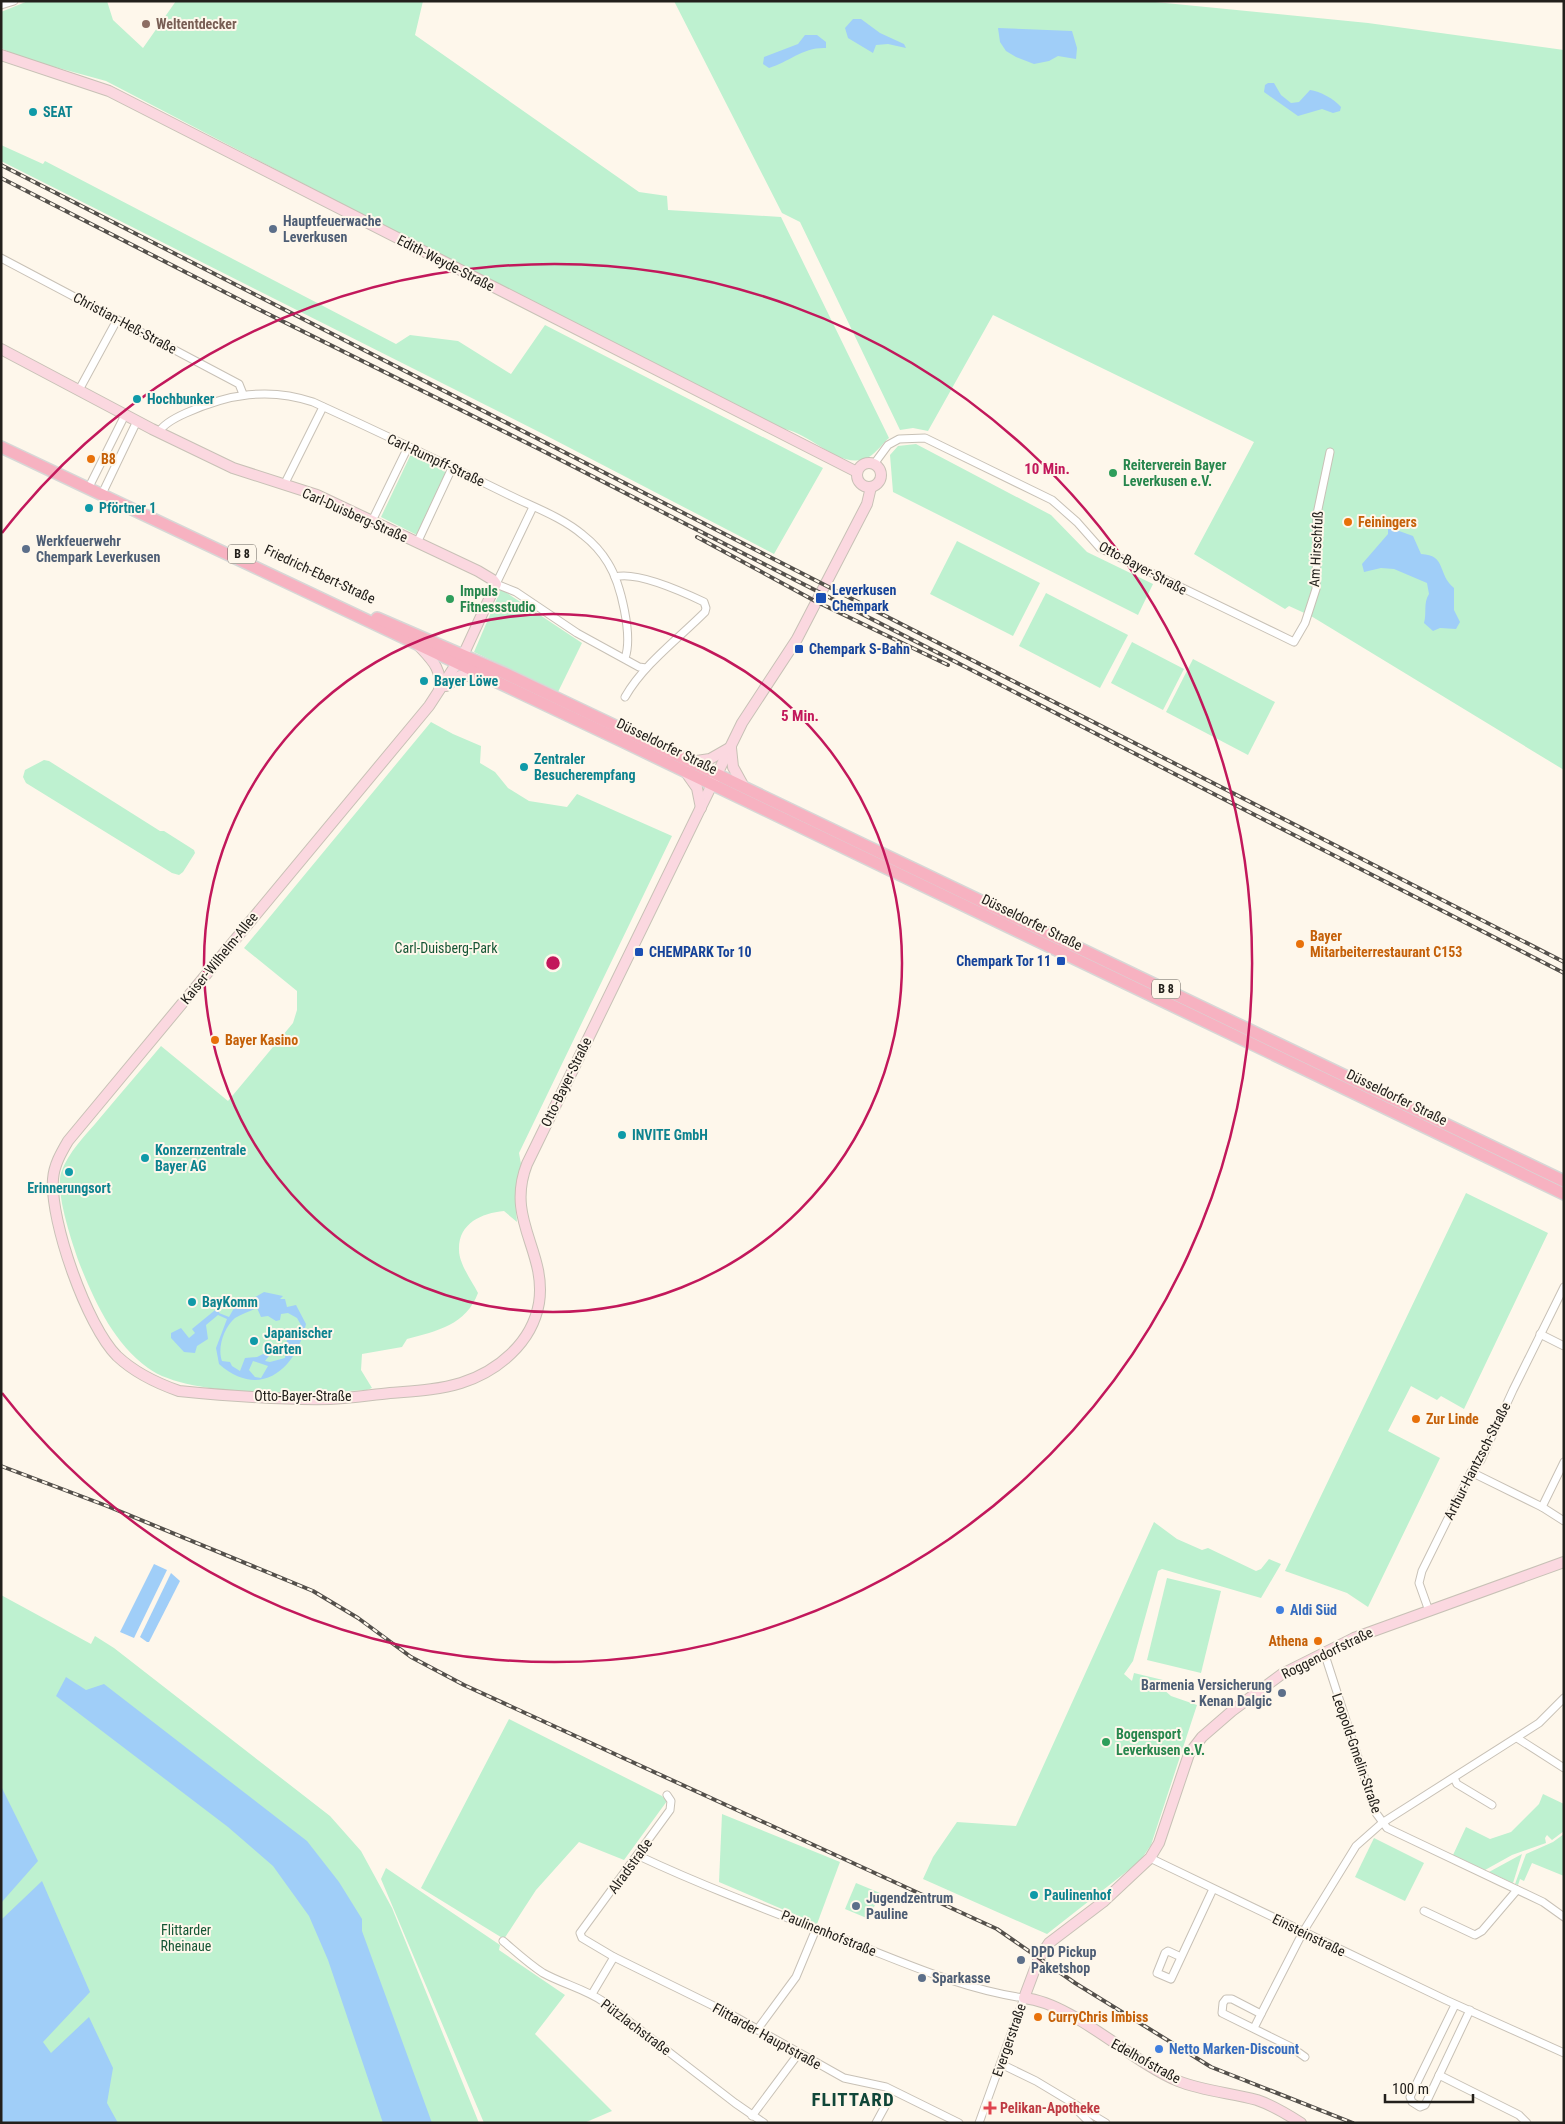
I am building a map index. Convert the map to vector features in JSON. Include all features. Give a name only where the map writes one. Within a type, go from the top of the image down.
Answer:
[{"type":"main road","name":"Friedrich-Ebert-Straße","points":[[1,440],[90,485],[379,619],[460,659],[600,720]]},
{"type":"main road","name":"Friedrich-Ebert-Straße","points":[[1,448],[90,485]]},
{"type":"main road","name":"Friedrich-Ebert-Straße","points":[[103,491],[418,646]]},
{"type":"main road","name":"B 8","points":[[418,646],[460,659]]},
{"type":"main road","name":"Friedrich-Ebert-Straße","points":[[460,659],[487,677]]},
{"type":"main road","name":"Düsseldorfer Straße","points":[[487,677],[687,766]]},
{"type":"main road","name":"Düsseldorfer Straße","points":[[600,720],[715,780],[1029,931],[1306,1063],[1564,1181]]},
{"type":"main road","name":"Düsseldorfer Straße","points":[[715,780],[744,787],[1029,931]]},
{"type":"main road","name":"Düsseldorfer Straße","points":[[1306,1063],[1564,1194]]},
{"type":"street","points":[[1,6],[14,1]]},
{"type":"street","name":"Edith-Weyde-Straße","points":[[1,55],[109,91],[857,472]]},
{"type":"street","name":"Christian-Heß-Straße","points":[[1,258],[239,384],[243,394]]},
{"type":"street","points":[[79,390],[117,320]]},
{"type":"street","name":"Carl-Duisberg-Straße","points":[[1,349],[158,432],[233,468],[317,495],[478,571],[496,584],[516,592],[578,633],[639,667],[646,668]]},
{"type":"street","name":"Carl-Rumpff-Straße","points":[[158,432],[177,417],[208,403],[243,394],[281,394],[302,398],[323,407],[452,468],[582,534],[608,562],[615,577],[628,637],[628,648],[625,658]]},
{"type":"street","points":[[284,485],[323,407]]},
{"type":"street","points":[[90,485],[125,415]]},
{"type":"street","points":[[103,491],[137,421]]},
{"type":"street","name":"Otto-Bayer-Straße","points":[[874,464],[888,445],[899,438],[925,438],[1052,500],[1077,522],[1100,548],[1294,642]]},
{"type":"street","points":[[372,521],[408,447]]},
{"type":"street","name":"Am Hirschfuß","points":[[1294,642],[1304,623],[1316,589],[1317,514],[1330,452]]},
{"type":"street","points":[[874,464],[880,470],[881,476],[878,483],[872,487],[863,484],[857,472],[863,465],[874,464]]},
{"type":"street","points":[[417,543],[452,468]]},
{"type":"street","name":"Otto-Bayer-Straße","points":[[146,1378],[179,1391],[331,1399],[432,1389],[462,1383],[498,1364],[517,1348],[534,1321],[540,1290],[538,1268],[520,1212],[520,1196],[524,1171],[626,958],[731,747],[753,704],[797,638],[867,504],[872,487]]},
{"type":"street","points":[[496,584],[533,508]]},
{"type":"street","points":[[615,577],[622,575],[660,584],[704,602],[706,608],[705,612],[646,668],[625,697]]},
{"type":"street","name":"Kaiser-Wilhelm-Allee","points":[[146,1378],[116,1354],[101,1335],[90,1316],[67,1255],[53,1198],[53,1178],[57,1160],[68,1141],[415,724],[460,659],[496,584]]},
{"type":"street","points":[[418,646],[439,671],[439,691]]},
{"type":"street","points":[[439,691],[460,676],[467,674],[487,677]]},
{"type":"street","points":[[701,808],[697,788],[687,766],[710,759],[731,747],[733,767],[744,787]]},
{"type":"street","name":"Kaiser-Wilhelm-Allee","points":[[79,1285],[89,1297],[106,1332],[122,1353],[151,1374],[198,1393]]},
{"type":"street","name":"Arthur-Hantzsch-Straße","points":[[1430,1611],[1419,1583],[1422,1571],[1471,1472],[1481,1460],[1564,1287]]},
{"type":"street","points":[[1540,1334],[1564,1346]]},
{"type":"street","points":[[1542,1507],[1564,1462]]},
{"type":"street","points":[[1471,1472],[1542,1507],[1564,1521]]},
{"type":"street","name":"Roggendorfstraße","points":[[1039,1958],[1049,1943],[1103,1902],[1150,1858],[1159,1843],[1183,1769],[1195,1746],[1211,1729],[1272,1680],[1354,1638],[1564,1562]]},
{"type":"street","name":"Leopold-Gmelin-Straße","points":[[1324,1652],[1376,1813],[1382,1823],[1387,1828],[1543,1902],[1564,1917]]},
{"type":"street","points":[[1254,2028],[1303,1932],[1356,1846],[1382,1823],[1517,1738],[1546,1717],[1564,1698]]},
{"type":"street","points":[[1517,1738],[1564,1768]]},
{"type":"street","points":[[1454,1778],[1457,1784],[1492,1805]]},
{"type":"street","name":"Alradstraße","points":[[581,1936],[580,1932],[639,1856],[670,1810],[671,1800],[667,1795]]},
{"type":"street","name":"Paulinenhofstraße","points":[[639,1856],[816,1929],[962,1985],[992,1993],[1024,1998]]},
{"type":"street","name":"Einsteinstraße","points":[[1150,1858],[1456,2005],[1564,2053]]},
{"type":"street","points":[[1181,1957],[1213,1888]]},
{"type":"street","points":[[1424,1911],[1476,1935],[1482,1932],[1517,1890]]},
{"type":"street","points":[[757,2030],[796,1977],[816,1929]]},
{"type":"street","name":"Flittarder Hauptstraße","points":[[581,1936],[614,1957],[757,2030],[844,2078],[886,2088],[958,2123]]},
{"type":"street","name":"Pützlachstraße","points":[[503,1941],[543,1972],[573,1988],[592,1994],[752,2116],[764,2123]]},
{"type":"street","points":[[592,1994],[614,1957]]},
{"type":"street","name":"Evergerstraße","points":[[979,2123],[1039,1958]]},
{"type":"street","name":"Edelhofstraße","points":[[1024,1998],[1033,1999],[1060,2010],[1152,2067],[1180,2082],[1258,2101],[1301,2123]]},
{"type":"street","points":[[1261,2014],[1232,1999],[1226,1999],[1223,2003],[1222,2013],[1291,2047],[1305,2057]]},
{"type":"street","points":[[1456,2005],[1410,2097],[1415,2105],[1420,2107],[1425,2105],[1470,2010]]},
{"type":"street","points":[[752,2116],[799,2053]]},
{"type":"street","points":[[1001,2064],[1036,2081],[1106,2123]]},
{"type":"street","points":[[1439,2075],[1519,2115],[1526,2123]]},
{"type":"street","points":[[876,2123],[889,2099]]},
{"type":"street","points":[[1065,2099],[1090,2123]]},
{"type":"green space","points":[[28,1],[107,1],[113,20],[143,48],[176,1],[423,1],[415,35],[639,192],[667,196],[668,210],[781,217],[889,438],[869,457],[848,460],[837,456],[795,432],[784,429],[463,267],[106,81],[22,58],[1,48],[1,12]]},
{"type":"green space","points":[[674,1],[1145,1],[1368,23],[1564,50],[1564,770],[1311,616],[1289,606],[1285,609],[1194,554],[1254,442],[993,315],[928,431],[913,428],[900,430],[800,222],[782,213]]},
{"type":"green space","points":[[1,145],[43,164],[45,161],[396,344],[410,335],[458,341],[511,374],[545,325],[823,468],[774,554],[547,436],[1,161]]},
{"type":"green space","points":[[916,444],[1051,515],[1087,552],[1153,584],[1138,615],[893,492],[890,455],[898,446]]},
{"type":"green space","points":[[411,454],[447,472],[417,535],[381,517]]},
{"type":"green space","points":[[957,541],[1040,583],[1013,636],[930,594]]},
{"type":"green space","points":[[501,589],[582,643],[558,692],[474,652]]},
{"type":"green space","points":[[1046,593],[1128,635],[1100,688],[1019,646]]},
{"type":"green space","points":[[1132,642],[1184,669],[1163,710],[1111,683]]},
{"type":"green space","points":[[1193,659],[1275,702],[1248,755],[1166,712]]},
{"type":"green space","name":"Carl-Duisberg-Park","points":[[431,722],[481,746],[480,763],[495,772],[508,788],[529,801],[567,807],[577,794],[672,836],[519,1153],[521,1164],[515,1199],[517,1222],[504,1211],[479,1217],[467,1227],[462,1233],[459,1250],[463,1267],[478,1293],[473,1304],[458,1320],[429,1333],[407,1339],[402,1347],[362,1354],[361,1370],[372,1388],[367,1390],[317,1392],[254,1392],[192,1385],[167,1378],[148,1368],[125,1346],[115,1334],[92,1294],[69,1233],[60,1193],[61,1173],[64,1165],[78,1144],[161,1046],[228,1101],[293,1023],[297,1010],[297,991],[244,948]]},
{"type":"green space","points":[[44,760],[49,761],[160,831],[164,831],[194,850],[195,853],[183,872],[179,875],[172,873],[26,783],[23,777],[25,770]]},
{"type":"green space","points":[[1466,1193],[1548,1233],[1464,1409],[1441,1396],[1437,1400],[1411,1386],[1388,1431],[1440,1458],[1368,1607],[1347,1593],[1285,1571]]},
{"type":"green space","points":[[1154,1522],[1177,1539],[1202,1550],[1208,1548],[1256,1571],[1261,1569],[1269,1559],[1281,1564],[1261,1598],[1162,1569],[1158,1571],[1133,1661],[1124,1674],[1132,1681],[1134,1673],[1163,1680],[1163,1689],[1171,1696],[1197,1705],[1151,1845],[1140,1861],[1047,1934],[923,1879],[933,1857],[957,1822],[1016,1826]]},
{"type":"green space","points":[[1167,1578],[1221,1591],[1201,1673],[1147,1660]]},
{"type":"green space","name":"Flittarder Rheinaue","points":[[1,1595],[91,1644],[95,1636],[114,1648],[330,1816],[361,1851],[392,1908],[479,2123],[1,2123]]},
{"type":"green space","points":[[509,1719],[662,1796],[667,1801],[624,1860],[579,1842],[536,1890],[504,1939],[421,1888]]},
{"type":"green space","points":[[1543,1794],[1564,1804],[1564,1831],[1552,1840],[1547,1835],[1545,1838],[1546,1843],[1512,1855],[1485,1870],[1453,1855],[1466,1827],[1490,1839],[1511,1832],[1539,1804]]},
{"type":"green space","points":[[722,1814],[840,1862],[817,1924],[719,1882]]},
{"type":"green space","points":[[1564,1834],[1564,1876],[1532,1863],[1524,1881],[1520,1879],[1518,1885],[1515,1884],[1526,1854],[1553,1842]]},
{"type":"green space","points":[[1374,1838],[1424,1863],[1405,1901],[1355,1877]]},
{"type":"green space","points":[[1522,1854],[1513,1883],[1489,1872]]},
{"type":"green space","points":[[386,1868],[500,1945],[499,1950],[565,1995],[535,2034],[612,2111],[584,2123],[484,2123],[381,1879]]},
{"type":"green space","points":[[856,1883],[880,1893],[869,1919],[845,1909]]},
{"type":"water","points":[[853,19],[861,19],[880,33],[904,44],[906,48],[888,44],[876,45],[873,53],[848,38],[845,28]]},
{"type":"water","points":[[998,28],[1072,31],[1077,48],[1076,59],[1058,56],[1049,61],[1034,64],[1016,57],[1006,51],[1000,42]]},
{"type":"water","points":[[805,35],[817,35],[826,42],[826,48],[803,52],[769,68],[763,64],[764,57],[798,44]]},
{"type":"water","points":[[1274,83],[1281,95],[1291,103],[1299,102],[1310,90],[1331,98],[1341,107],[1340,111],[1333,113],[1322,109],[1298,116],[1264,92],[1265,85]]},
{"type":"water","points":[[1388,527],[1413,536],[1421,554],[1429,555],[1438,562],[1445,577],[1454,588],[1454,610],[1460,622],[1456,629],[1440,628],[1433,631],[1424,623],[1426,601],[1429,594],[1427,583],[1394,569],[1381,568],[1364,572],[1362,564],[1388,534]]},
{"type":"water","points":[[264,1292],[283,1296],[280,1299],[285,1299],[287,1307],[296,1305],[306,1324],[294,1355],[274,1375],[262,1379],[248,1379],[234,1375],[219,1364],[216,1348],[227,1319],[218,1315],[206,1325],[208,1339],[197,1346],[195,1353],[184,1352],[171,1338],[171,1333],[181,1328],[189,1338],[195,1333],[192,1329],[220,1306],[219,1313],[229,1317],[238,1301],[243,1304]],"holes":[[[257,1308],[261,1317],[268,1316],[276,1321],[280,1320],[281,1314],[288,1313],[297,1318],[301,1325],[295,1335],[287,1339],[285,1358],[270,1362],[265,1361],[269,1356],[263,1354],[257,1357],[245,1358],[240,1371],[232,1366],[230,1362],[222,1361],[220,1350],[222,1338],[235,1318]],[[253,1361],[268,1366],[261,1378],[255,1377],[249,1370]]]},
{"type":"water","points":[[154,1564],[167,1570],[134,1638],[120,1632]]},
{"type":"water","points":[[171,1573],[180,1581],[149,1642],[147,1642],[140,1637]]},
{"type":"water","points":[[66,1677],[86,1690],[104,1684],[307,1841],[339,1882],[362,1919],[362,1931],[432,2123],[383,2123],[328,1960],[309,1916],[273,1866],[228,1827],[56,1696]]},
{"type":"water","points":[[1,1786],[38,1861],[1,1903]]},
{"type":"water","points":[[42,1881],[90,1992],[43,2042],[51,2053],[89,2017],[113,2068],[107,2103],[118,2123],[1,2123],[1,1920]]},
{"type":"railway","points":[[1,165],[1564,962]]},
{"type":"railway","points":[[1,178],[541,450],[1564,973]]},
{"type":"railway","points":[[697,537],[815,601],[948,665]]},
{"type":"railway","points":[[1,1466],[107,1506],[313,1591],[358,1618],[411,1657],[464,1685],[997,1929],[1075,1983],[1211,2067],[1353,2123]]},
{"type":"place","name":"Weltentdecker","points":[[146,24]]},
{"type":"place","name":"SEAT","points":[[33,112]]},
{"type":"place","name":"Hauptfeuerwache Leverkusen","points":[[273,229]]},
{"type":"place","name":"Hochbunker","points":[[137,399]]},
{"type":"place","name":"B8","points":[[91,459]]},
{"type":"place","name":"Reiterverein Bayer Leverkusen e.V.","points":[[1113,473]]},
{"type":"place","name":"Pförtner 1","points":[[89,508]]},
{"type":"place","name":"Feiningers","points":[[1348,522]]},
{"type":"place","name":"Werkfeuerwehr Chempark Leverkusen","points":[[26,549]]},
{"type":"place","name":"Leverkusen Chempark","points":[[821,598]]},
{"type":"place","name":"Impuls Fitnessstudio","points":[[450,599]]},
{"type":"place","name":"Chempark S-Bahn","points":[[799,649]]},
{"type":"place","name":"Bayer Löwe","points":[[424,681]]},
{"type":"place","name":"Zentraler Besucherempfang","points":[[524,767]]},
{"type":"place","name":"Bayer Mitarbeiterrestaurant C153","points":[[1300,944]]},
{"type":"place","name":"CHEMPARK Tor 10","points":[[639,952]]},
{"type":"place","name":"Chempark Tor 11","points":[[1061,961]]},
{"type":"place","name":"Bayer Kasino","points":[[215,1040]]},
{"type":"place","name":"INVITE GmbH","points":[[622,1135]]},
{"type":"place","name":"Konzernzentrale Bayer AG","points":[[145,1158]]},
{"type":"place","name":"Erinnerungsort","points":[[69,1172]]},
{"type":"place","name":"BayKomm","points":[[192,1302]]},
{"type":"place","name":"Japanischer Garten","points":[[254,1341]]},
{"type":"place","name":"Zur Linde","points":[[1416,1419]]},
{"type":"place","name":"Aldi Süd","points":[[1280,1610]]},
{"type":"place","name":"Athena","points":[[1318,1641]]},
{"type":"place","name":"Barmenia Versicherung - Kenan Dalgic","points":[[1282,1693]]},
{"type":"place","name":"Bogensport Leverkusen e.V.","points":[[1106,1742]]},
{"type":"place","name":"Paulinenhof","points":[[1034,1895]]},
{"type":"place","name":"Jugendzentrum Pauline","points":[[856,1906]]},
{"type":"place","name":"DPD Pickup Paketshop","points":[[1021,1960]]},
{"type":"place","name":"Sparkasse","points":[[922,1978]]},
{"type":"place","name":"CurryChris Imbiss","points":[[1038,2017]]},
{"type":"place","name":"Netto Marken-Discount","points":[[1159,2049]]},
{"type":"place","name":"Pelikan-Apotheke","points":[[990,2108]]},
{"type":"district","name":"FLITTARD","points":[[853,2099]]}]
